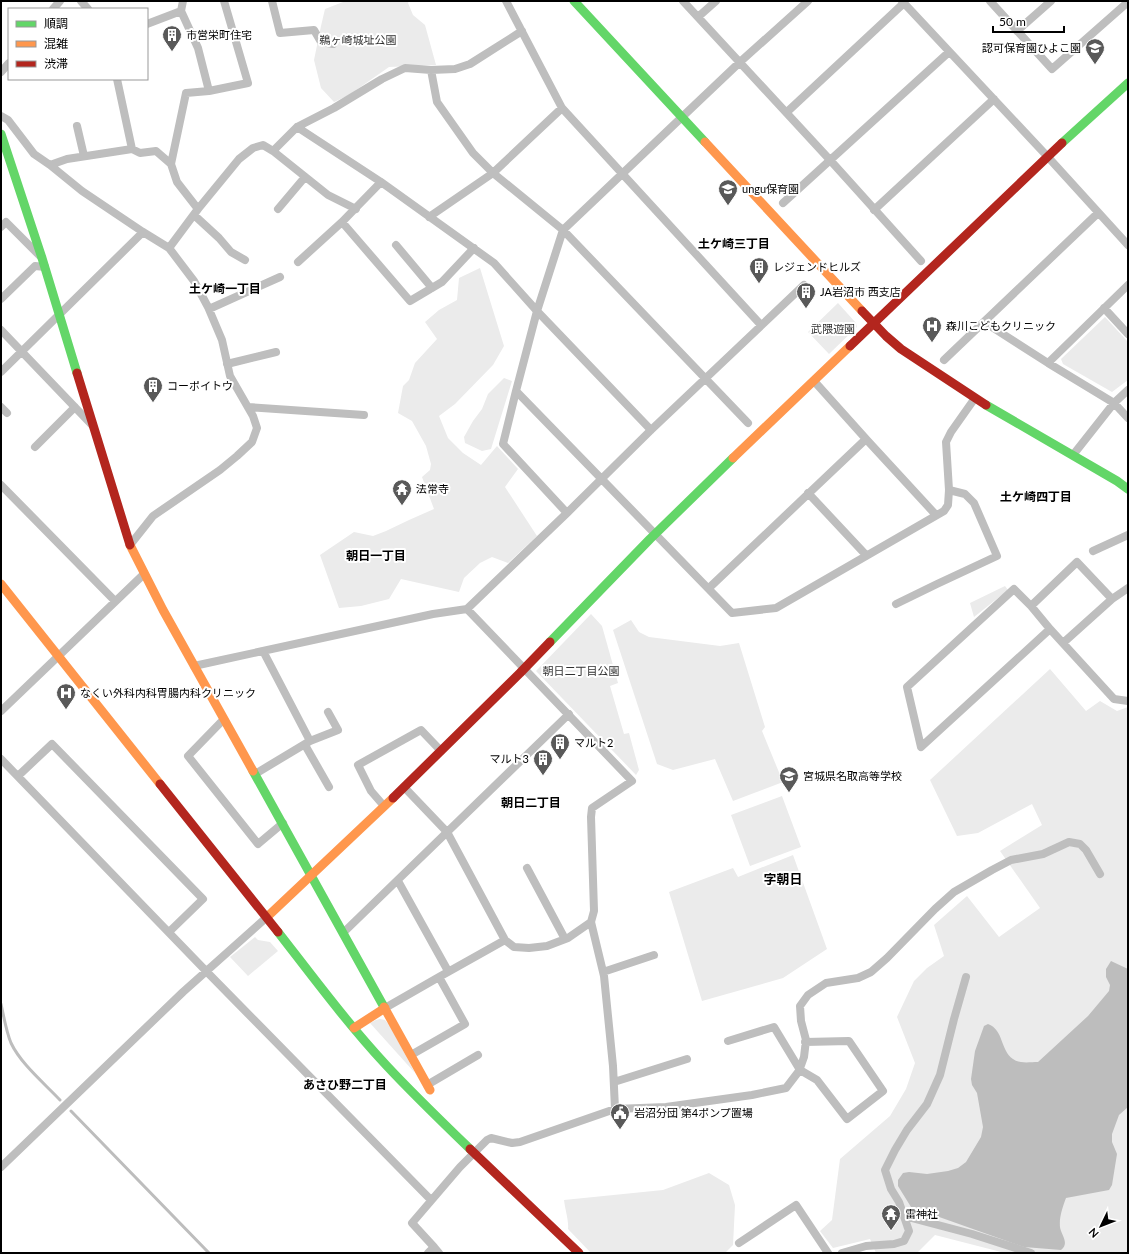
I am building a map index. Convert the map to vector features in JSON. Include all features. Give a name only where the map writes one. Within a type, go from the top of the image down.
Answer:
[{"type":"street","points":[[183,1],[182,10],[198,48],[209,91]]},
{"type":"street","points":[[224,1],[248,84],[209,91],[186,93],[171,164],[177,182],[196,212],[231,252],[245,260]]},
{"type":"street","points":[[272,1],[280,33],[314,30],[321,42],[333,44]]},
{"type":"street","points":[[506,1],[562,108],[761,325]]},
{"type":"street","points":[[574,1],[886,336],[901,349],[975,398],[1117,481],[1128,489]]},
{"type":"street","points":[[683,1],[787,112],[921,261]]},
{"type":"street","points":[[698,17],[716,1]]},
{"type":"street","points":[[567,514],[502,444],[537,311],[562,230],[740,62],[808,1]]},
{"type":"street","points":[[990,1],[1052,69],[1128,2]]},
{"type":"street","points":[[1018,30],[1051,1]]},
{"type":"street","points":[[787,112],[903,2],[1128,245]]},
{"type":"street","points":[[148,24],[182,10]]},
{"type":"street","points":[[273,151],[297,127],[334,108],[382,78],[405,68],[431,70],[455,69],[470,64],[488,51],[522,31]]},
{"type":"street","points":[[783,203],[949,52]]},
{"type":"street","points":[[1,72],[8,64]]},
{"type":"street","points":[[431,70],[437,102],[473,153],[492,172],[562,230],[748,424]]},
{"type":"street","points":[[117,80],[132,149]]},
{"type":"street","points":[[1,1167],[183,992],[267,917],[404,787],[525,668],[656,534],[1047,156],[1128,83]]},
{"type":"street","points":[[874,210],[994,99]]},
{"type":"street","points":[[429,217],[492,172],[562,108]]},
{"type":"street","points":[[1,116],[8,120],[34,154],[82,191],[169,248],[194,281],[209,309],[222,340],[230,376],[253,416],[257,428],[252,442],[237,456],[220,470],[153,516],[130,545]]},
{"type":"street","points":[[77,126],[84,156]]},
{"type":"street","points":[[297,127],[381,182],[494,263],[537,311],[651,430]]},
{"type":"street","points":[[1,134],[60,315],[92,425],[130,545],[144,574],[194,666],[344,932],[428,1088],[478,1055]]},
{"type":"street","points":[[169,248],[239,159],[253,148],[263,145],[273,151],[328,195],[356,209]]},
{"type":"street","points":[[50,165],[67,159],[132,149],[140,153],[156,151],[171,164]]},
{"type":"street","points":[[278,209],[305,177]]},
{"type":"street","points":[[298,262],[356,209],[381,182]]},
{"type":"street","points":[[944,360],[1098,213]]},
{"type":"street","points":[[1,227],[6,222],[43,262]]},
{"type":"street","points":[[342,222],[410,301],[442,282],[474,248]]},
{"type":"street","points":[[1,372],[143,232]]},
{"type":"street","points":[[396,245],[432,288]]},
{"type":"street","points":[[1,299],[35,266],[43,262]]},
{"type":"street","points":[[209,309],[280,278]]},
{"type":"street","points":[[194,666],[433,614],[467,609],[567,514],[651,430],[804,285]]},
{"type":"street","points":[[1048,363],[1128,285]]},
{"type":"street","points":[[1104,308],[1128,334]]},
{"type":"street","points":[[984,322],[1114,403],[1128,418]]},
{"type":"street","points":[[1,330],[92,425]]},
{"type":"street","points":[[227,364],[276,352]]},
{"type":"street","points":[[814,381],[936,515]]},
{"type":"street","points":[[1073,455],[1114,403],[1128,390]]},
{"type":"street","points":[[516,391],[732,613],[776,608],[944,511],[948,505],[949,490],[946,442],[951,432],[975,398]]},
{"type":"street","points":[[34,447],[75,407]]},
{"type":"street","points":[[248,407],[364,415]]},
{"type":"street","points":[[709,588],[866,439]]},
{"type":"street","points":[[1,485],[115,602]]},
{"type":"street","points":[[896,604],[997,556],[974,503],[965,494],[949,490]]},
{"type":"street","points":[[808,493],[866,555]]},
{"type":"street","points":[[1093,551],[1128,535]]},
{"type":"street","points":[[1031,606],[1077,562],[1112,599]]},
{"type":"street","points":[[1,711],[144,574]]},
{"type":"street","points":[[1,584],[354,1028],[404,1085],[579,1253]]},
{"type":"street","points":[[1064,643],[1112,599],[1128,588]]},
{"type":"street","points":[[1050,629],[921,747],[907,687],[1014,589],[1114,699],[1128,701]]},
{"type":"street","points":[[467,609],[632,781],[592,808],[590,817],[594,911],[591,922],[603,972],[614,1082],[615,1109]]},
{"type":"street","points":[[263,651],[329,787]]},
{"type":"street","points":[[256,774],[307,743],[338,730],[328,712]]},
{"type":"street","points":[[344,932],[569,714]]},
{"type":"street","points":[[224,719],[188,756],[258,844],[283,823]]},
{"type":"street","points":[[384,806],[371,791],[358,765],[421,730],[441,751]]},
{"type":"street","points":[[18,776],[52,744],[204,899],[169,932]]},
{"type":"street","points":[[1,759],[207,972],[431,1200]]},
{"type":"street","points":[[404,787],[447,832],[505,940],[514,947],[529,948],[547,946],[576,933],[591,922]]},
{"type":"street","points":[[434,1251],[412,1223],[460,1167],[489,1139],[502,1140],[512,1143],[520,1142],[615,1109],[666,1107],[752,1095],[786,1088],[793,1081],[800,1070],[804,1057],[806,1042],[800,1006],[808,995],[826,983],[858,978],[871,972],[888,958],[935,909],[954,892],[1011,860],[1043,854],[1069,842],[1080,844],[1086,850],[1100,874]]},
{"type":"street","points":[[527,868],[565,939]]},
{"type":"street","points":[[398,881],[448,971]]},
{"type":"street","points":[[354,1028],[448,971],[505,940]]},
{"type":"street","points":[[603,972],[654,955]]},
{"type":"street","points":[[411,1055],[465,1024],[438,977]]},
{"type":"street","points":[[842,1253],[866,1246],[894,1244],[904,1241],[909,1232],[899,1202],[891,1189],[885,1170],[907,1130],[927,1104],[940,1074],[966,977]]},
{"type":"street","points":[[728,1042],[774,1027],[800,1070],[817,1080],[847,1119],[883,1091],[849,1041],[806,1042]]},
{"type":"street","points":[[614,1082],[687,1059]]},
{"type":"street","points":[[739,1243],[796,1205],[828,1253]]},
{"type":"street","points":[[904,1216],[972,1234],[1031,1253]]},
{"type":"green space","name":"鵜ヶ崎城址公園","points":[[343,1],[409,1],[408,3],[413,15],[425,25],[436,65],[389,67],[349,95],[334,102],[321,88],[314,60],[325,9]]},
{"type":"green space","points":[[480,268],[504,346],[493,365],[455,404],[439,416],[448,438],[463,453],[481,465],[497,446],[518,469],[505,487],[537,536],[508,563],[492,557],[480,563],[464,578],[459,592],[401,579],[389,599],[361,606],[339,608],[320,555],[354,532],[373,536],[434,509],[422,477],[430,470],[431,464],[426,446],[412,421],[398,413],[403,386],[409,380],[415,363],[437,339],[425,322],[439,310],[457,300],[459,278]]},
{"type":"green space","name":"武隈遊園","points":[[838,303],[856,323],[857,327],[829,354],[808,332]]},
{"type":"green space","points":[[1105,317],[1128,342],[1128,380],[1112,392],[1063,364],[1061,359]]},
{"type":"green space","points":[[504,378],[512,381],[491,449],[482,451],[465,443],[464,437],[482,409],[488,394]]},
{"type":"green space","points":[[1005,586],[1008,590],[974,617],[970,603]]},
{"type":"green space","name":"朝日二丁目公園","points":[[591,614],[602,626],[618,683],[610,686],[624,734],[629,733],[639,770],[636,775],[536,671]]},
{"type":"green space","points":[[631,620],[639,632],[649,637],[720,646],[739,643],[765,727],[762,731],[783,782],[733,801],[715,759],[673,770],[657,764],[613,630]]},
{"type":"green space","points":[[1050,669],[1086,711],[1100,701],[1117,711],[1128,707],[1128,1253],[1005,1253],[935,1235],[917,1253],[876,1253],[870,1239],[833,1248],[820,1231],[832,1220],[840,1159],[890,1116],[906,1089],[915,1063],[897,1017],[914,981],[927,968],[944,956],[934,925],[967,896],[999,937],[1040,908],[1000,851],[1042,825],[1032,804],[978,833],[957,836],[930,780]]},
{"type":"green space","points":[[782,796],[801,847],[750,866],[731,815]]},
{"type":"green space","points":[[793,855],[827,949],[783,978],[702,1001],[669,892],[733,868],[738,877]]},
{"type":"green space","points":[[255,937],[258,940],[270,942],[278,951],[248,976],[230,957]]},
{"type":"green space","points":[[380,1019],[385,1020],[390,1026],[415,1073],[370,1023]]},
{"type":"green space","points":[[709,1173],[729,1185],[735,1205],[733,1245],[725,1253],[591,1253],[568,1229],[564,1200],[663,1190]]},
{"type":"shaded area","points":[[1111,961],[1128,969],[1128,1107],[1119,1115],[1112,1134],[1112,1142],[1117,1154],[1112,1185],[1109,1190],[1066,1198],[1060,1219],[1060,1227],[1065,1242],[1064,1247],[1061,1250],[1024,1247],[911,1207],[898,1186],[898,1180],[903,1173],[909,1172],[927,1174],[958,1168],[966,1162],[981,1137],[983,1127],[977,1093],[972,1085],[971,1079],[975,1051],[984,1026],[988,1024],[997,1031],[1006,1051],[1015,1061],[1038,1062],[1088,1016],[1109,991],[1110,985],[1106,977],[1106,969]]},
{"type":"waterway","points":[[1,1004],[8,1034],[15,1051],[33,1073],[60,1100]]},
{"type":"waterway","points":[[71,1111],[209,1253]]},
{"type":"traffic: fast","points":[[574,1],[705,142]]},
{"type":"traffic: fast","points":[[1062,143],[1128,83]]},
{"type":"traffic: fast","points":[[1,134],[42,258],[77,373]]},
{"type":"traffic: fast","points":[[986,405],[1117,481],[1128,489]]},
{"type":"traffic: fast","points":[[550,642],[650,539],[733,458]]},
{"type":"traffic: fast","points":[[253,771],[384,1007]]},
{"type":"traffic: fast","points":[[278,932],[330,1000],[386,1065],[470,1149]]},
{"type":"traffic: slow","points":[[705,142],[862,311]]},
{"type":"traffic: slow","points":[[733,458],[850,346]]},
{"type":"traffic: slow","points":[[130,545],[163,610],[253,771]]},
{"type":"traffic: slow","points":[[1,584],[160,784]]},
{"type":"traffic: slow","points":[[267,917],[393,798]]},
{"type":"traffic: slow","points":[[384,1007],[430,1090]]},
{"type":"traffic: slow","points":[[354,1028],[385,1008]]},
{"type":"traffic: jam","points":[[850,346],[1062,143]]},
{"type":"traffic: jam","points":[[862,311],[901,349],[986,405]]},
{"type":"traffic: jam","points":[[77,373],[130,545]]},
{"type":"traffic: jam","points":[[393,798],[550,642]]},
{"type":"traffic: jam","points":[[160,784],[278,932]]},
{"type":"traffic: jam","points":[[470,1149],[579,1253]]},
{"type":"place","name":"市営栄町住宅","points":[[172,52]]},
{"type":"place","name":"認可保育園ひよこ園","points":[[1095,65]]},
{"type":"place","name":"ungu保育園","points":[[728,206]]},
{"type":"place","name":"レジェンドヒルズ","points":[[759,284]]},
{"type":"place","name":"JA岩沼市 西支店","points":[[806,309]]},
{"type":"place","name":"森川こどもクリニック","points":[[932,343]]},
{"type":"place","name":"コーポイトウ","points":[[153,403]]},
{"type":"place","name":"法常寺","points":[[402,506]]},
{"type":"place","name":"なくい外科内科胃腸内科クリニック","points":[[66,710]]},
{"type":"place","name":"マルト2","points":[[560,760]]},
{"type":"place","name":"マルト3","points":[[543,776]]},
{"type":"place","name":"宮城県名取高等学校","points":[[789,793]]},
{"type":"place","name":"岩沼分団 第4ポンプ置場","points":[[620,1130]]},
{"type":"place","name":"雷神社","points":[[891,1231]]},
{"type":"district","name":"土ケ崎三丁目","points":[[734,244]]},
{"type":"district","name":"土ケ崎一丁目","points":[[225,289]]},
{"type":"district","name":"土ケ崎四丁目","points":[[1036,497]]},
{"type":"district","name":"朝日一丁目","points":[[376,556]]},
{"type":"district","name":"朝日二丁目","points":[[531,803]]},
{"type":"district","name":"字朝日","points":[[783,879]]},
{"type":"district","name":"あさひ野二丁目","points":[[345,1085]]}]
